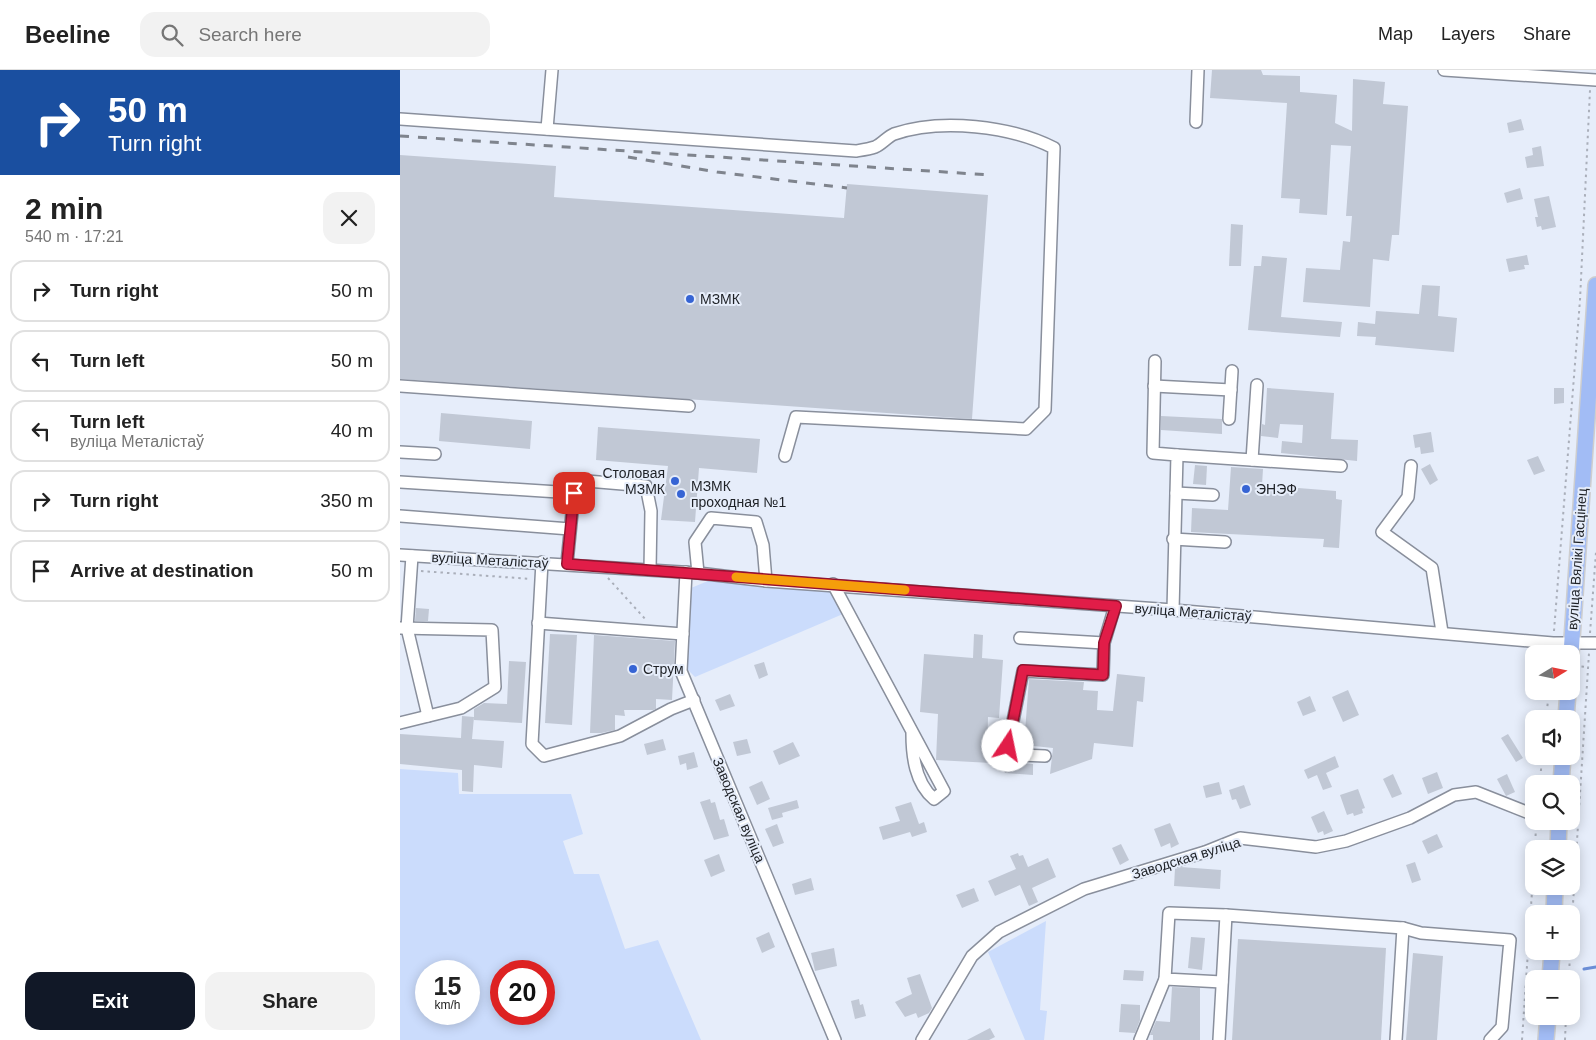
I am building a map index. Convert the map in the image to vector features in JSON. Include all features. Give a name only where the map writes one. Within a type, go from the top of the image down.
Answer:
[{"type":"main road","name":"вуліца Вялікі Гасцінец","points":[[1571,645],[1596,285]]},
{"type":"main road","points":[[1546,1040],[1547,1025]]},
{"type":"street","points":[[547,129],[552,70]]},
{"type":"street","points":[[1196,122],[1198,70]]},
{"type":"street","points":[[1444,70],[1596,80]]},
{"type":"street","points":[[400,118],[856,151],[876,146],[892,135],[919,129],[970,126],[1034,138],[1054,148],[1045,410],[1026,429],[796,417],[785,456]]},
{"type":"street","points":[[1155,361],[1153,453],[1341,466]]},
{"type":"street","points":[[1229,420],[1232,371]]},
{"type":"street","points":[[1252,460],[1257,385]]},
{"type":"street","points":[[400,386],[689,406]]},
{"type":"street","points":[[1154,386],[1230,390]]},
{"type":"street","points":[[400,452],[435,454]]},
{"type":"street","points":[[1173,610],[1173,539],[1177,455]]},
{"type":"street","points":[[1411,466],[1408,497],[1382,532],[1432,568],[1442,632]]},
{"type":"street","points":[[567,564],[574,493],[587,481],[646,486],[651,511],[650,570]]},
{"type":"street","points":[[400,482],[574,493]]},
{"type":"street","points":[[1176,493],[1213,495]]},
{"type":"street","points":[[400,516],[570,529]]},
{"type":"street","points":[[698,573],[695,542],[711,518],[756,522],[763,546],[766,580]]},
{"type":"street","points":[[1173,539],[1225,542]]},
{"type":"street","points":[[406,556],[403,628],[428,716]]},
{"type":"street","name":"вуліца Металістаў","points":[[406,556],[542,562],[686,572],[766,580],[1442,632],[1559,645]]},
{"type":"street","points":[[542,562],[532,744],[544,756],[620,736],[671,709],[694,700]]},
{"type":"street","name":"Заводская вуліца","points":[[686,572],[681,671],[835,1040]]},
{"type":"street","points":[[833,584],[944,791],[934,799],[925,791],[912,754],[912,732]]},
{"type":"street","points":[[1045,756],[1021,755],[1008,746],[1023,670],[1103,675],[1104,643],[1116,606]]},
{"type":"street","points":[[538,623],[683,634]]},
{"type":"street","points":[[400,723],[461,708],[495,687],[492,630],[403,628]]},
{"type":"street","points":[[1020,638],[1104,643]]},
{"type":"street","name":"вуліца Металістаў","points":[[1580,647],[1593,644]]},
{"type":"street","name":"Заводская вуліца","points":[[922,1040],[972,956],[999,932],[1084,889],[1205,852],[1240,838],[1316,847],[1346,841],[1410,818],[1454,795],[1476,792],[1525,811]]},
{"type":"street","points":[[1140,1040],[1165,979],[1169,913],[1226,915],[1403,928],[1421,933],[1510,940],[1502,1027],[1490,1040]]},
{"type":"street","points":[[1219,1040],[1226,915]]},
{"type":"street","points":[[1396,1040],[1403,928]]},
{"type":"street","points":[[1165,979],[1222,982]]},
{"type":"path","points":[[1553,643],[1580,300],[1589,109]]},
{"type":"path","points":[[1573,905],[1588,667],[1593,644],[1596,552]]},
{"type":"path","points":[[608,578],[657,632]]},
{"type":"path","points":[[1580,667],[1588,667]]},
{"type":"path","points":[[1522,1040],[1532,895]]},
{"type":"path","points":[[1565,1040],[1566,1025]]},
{"type":"shaded area","points":[[708,581],[831,591],[843,614],[695,677],[687,669],[691,588]]},
{"type":"shaded area","points":[[400,769],[458,773],[459,794],[571,794],[583,834],[563,841],[574,874],[599,874],[625,949],[658,940],[701,1040],[400,1040]]},
{"type":"shaded area","points":[[1046,921],[1040,1010],[1047,1011],[1044,1040],[1025,1040],[988,952]]},
{"type":"building","points":[[1212,70],[1261,70],[1263,75],[1300,76],[1300,92],[1337,95],[1335,123],[1352,131],[1353,79],[1385,82],[1383,104],[1408,106],[1399,235],[1392,235],[1389,261],[1373,259],[1370,307],[1303,302],[1306,268],[1340,270],[1343,241],[1350,242],[1352,216],[1346,216],[1351,146],[1331,145],[1327,215],[1299,213],[1300,199],[1281,198],[1287,103],[1210,98]]},
{"type":"building","points":[[1521,119],[1524,130],[1509,133],[1507,123]]},
{"type":"building","points":[[1541,146],[1544,166],[1527,168],[1525,157],[1533,155],[1532,148]]},
{"type":"building","name":"МЗМК","points":[[400,155],[556,166],[554,197],[844,218],[847,184],[988,195],[972,419],[400,379]]},
{"type":"building","points":[[1520,188],[1523,199],[1507,203],[1504,193]]},
{"type":"building","points":[[1549,196],[1556,227],[1542,230],[1541,226],[1537,227],[1535,217],[1538,217],[1534,199]]},
{"type":"building","points":[[1231,224],[1243,225],[1241,266],[1229,266]]},
{"type":"building","points":[[1527,255],[1529,265],[1524,265],[1525,269],[1509,272],[1506,259]]},
{"type":"building","points":[[1262,256],[1287,258],[1281,317],[1342,322],[1340,337],[1248,330],[1254,266],[1261,266]]},
{"type":"building","points":[[1422,285],[1440,286],[1438,316],[1457,318],[1454,352],[1375,345],[1376,337],[1357,336],[1358,322],[1375,324],[1376,311],[1419,314]]},
{"type":"building","points":[[1267,388],[1334,393],[1331,439],[1358,440],[1357,461],[1281,453],[1282,441],[1302,443],[1303,425],[1280,424],[1278,438],[1261,436],[1262,424],[1265,425]]},
{"type":"building","points":[[1554,388],[1564,388],[1564,403],[1554,404]]},
{"type":"building","points":[[441,413],[532,421],[530,449],[439,441]]},
{"type":"building","points":[[1161,416],[1222,419],[1222,434],[1161,430]]},
{"type":"building","points":[[598,427],[760,439],[757,473],[699,468],[695,522],[661,520],[668,466],[596,460]]},
{"type":"building","points":[[1431,432],[1434,452],[1421,454],[1420,447],[1415,448],[1413,435]]},
{"type":"building","points":[[1538,456],[1545,471],[1534,475],[1527,460]]},
{"type":"building","points":[[1430,464],[1438,480],[1430,485],[1421,469]]},
{"type":"building","points":[[1195,465],[1207,466],[1206,485],[1193,484]]},
{"type":"building","points":[[1231,467],[1263,469],[1262,485],[1336,491],[1336,499],[1342,500],[1339,548],[1323,547],[1324,539],[1191,532],[1192,508],[1228,510]]},
{"type":"building","points":[[416,608],[429,609],[428,621],[415,621]]},
{"type":"building","points":[[550,634],[577,635],[572,725],[545,723]]},
{"type":"building","points":[[974,634],[983,635],[982,658],[1003,660],[999,718],[988,717],[987,752],[1006,754],[1006,762],[1033,764],[1033,775],[1005,773],[1003,767],[991,766],[991,763],[936,760],[938,714],[920,712],[924,654],[973,658]]},
{"type":"building","name":"Струм","points":[[594,635],[675,641],[672,700],[656,699],[656,709],[653,710],[624,710],[625,716],[615,715],[615,730],[590,733]]},
{"type":"building","points":[[509,661],[526,662],[522,723],[474,720],[474,709],[484,703],[507,704]]},
{"type":"building","points":[[764,662],[768,675],[759,679],[754,665]]},
{"type":"building","points":[[1117,674],[1145,677],[1143,702],[1137,701],[1133,747],[1094,743],[1092,759],[1050,774],[1053,748],[1024,745],[1029,679],[1084,682],[1083,690],[1098,691],[1097,710],[1113,711]]},
{"type":"building","points":[[1348,690],[1359,715],[1343,722],[1332,697]]},
{"type":"building","points":[[730,694],[735,706],[720,711],[715,700]]},
{"type":"building","points":[[1310,696],[1316,711],[1303,716],[1297,702]]},
{"type":"building","points":[[462,716],[474,717],[472,739],[504,741],[502,768],[474,765],[473,792],[462,791],[462,770],[400,764],[400,734],[461,738]]},
{"type":"building","points":[[1508,734],[1523,758],[1516,762],[1501,738]]},
{"type":"building","points":[[663,739],[666,750],[647,755],[644,744]]},
{"type":"building","points":[[747,739],[751,753],[737,756],[733,742]]},
{"type":"building","points":[[793,742],[800,756],[779,765],[773,751]]},
{"type":"building","points":[[694,752],[698,767],[687,770],[686,763],[680,765],[678,756]]},
{"type":"building","points":[[1335,756],[1339,767],[1326,773],[1332,787],[1323,790],[1317,775],[1308,779],[1304,770]]},
{"type":"building","points":[[1437,772],[1443,788],[1428,794],[1422,778]]},
{"type":"building","points":[[1393,774],[1402,794],[1392,798],[1383,779]]},
{"type":"building","points":[[1507,774],[1515,792],[1506,796],[1497,779]]},
{"type":"building","points":[[762,781],[770,799],[757,805],[749,787]]},
{"type":"building","points":[[1219,782],[1222,794],[1206,798],[1203,786]]},
{"type":"building","points":[[1244,785],[1251,805],[1240,809],[1236,799],[1232,800],[1229,790]]},
{"type":"building","points":[[1358,789],[1365,808],[1362,809],[1363,813],[1354,816],[1353,813],[1347,815],[1340,795]]},
{"type":"building","points":[[710,799],[711,803],[715,802],[720,820],[724,819],[729,836],[714,840],[700,802]]},
{"type":"building","points":[[797,800],[799,808],[782,813],[783,817],[772,820],[768,808]]},
{"type":"building","points":[[911,802],[919,824],[924,822],[927,832],[912,837],[910,832],[883,840],[879,827],[900,821],[895,807]]},
{"type":"building","points":[[1324,811],[1333,831],[1324,835],[1323,831],[1318,833],[1311,817]]},
{"type":"building","points":[[1170,823],[1179,844],[1171,848],[1170,843],[1161,847],[1154,829]]},
{"type":"building","points":[[777,824],[784,843],[773,847],[765,829]]},
{"type":"building","points":[[1437,834],[1443,847],[1428,854],[1422,841]]},
{"type":"building","points":[[1121,844],[1129,860],[1120,865],[1112,848]]},
{"type":"building","points":[[1018,853],[1019,856],[1023,855],[1028,867],[1048,858],[1056,877],[1032,888],[1038,902],[1029,906],[1020,885],[995,896],[988,881],[1016,869],[1010,856]]},
{"type":"building","points":[[719,854],[725,871],[711,877],[704,860]]},
{"type":"building","points":[[1415,862],[1421,880],[1412,883],[1406,865]]},
{"type":"building","points":[[1181,867],[1221,870],[1220,889],[1174,886],[1175,869]]},
{"type":"building","points":[[811,878],[814,890],[795,895],[792,884]]},
{"type":"building","points":[[974,888],[979,901],[962,908],[956,895]]},
{"type":"building","points":[[769,932],[775,947],[762,953],[756,938]]},
{"type":"building","points":[[1191,937],[1205,938],[1202,970],[1188,968]]},
{"type":"building","points":[[1238,939],[1386,948],[1381,1040],[1232,1040]]},
{"type":"building","points":[[834,948],[837,966],[815,971],[811,953]]},
{"type":"building","points":[[1413,953],[1443,956],[1437,1040],[1406,1040]]},
{"type":"building","points":[[1124,970],[1144,971],[1143,981],[1123,980]]},
{"type":"building","points":[[920,974],[932,1008],[929,1013],[918,1018],[916,1013],[905,1017],[895,1002],[912,994],[907,978]]},
{"type":"building","points":[[1172,987],[1200,988],[1200,1040],[1153,1040],[1153,1035],[1150,1035],[1156,1021],[1170,1022]]},
{"type":"building","points":[[859,999],[860,1005],[863,1004],[866,1016],[855,1019],[851,1001]]},
{"type":"building","points":[[1121,1004],[1140,1005],[1140,1020],[1135,1033],[1119,1032]]},
{"type":"building","points":[[990,1028],[995,1037],[989,1040],[967,1040]]},
{"type":"waterway","points":[[1584,969],[1596,967]]},
{"type":"railway","points":[[400,136],[990,175]]},
{"type":"railway","points":[[628,157],[717,172],[847,188]]},
{"type":"slow traffic","points":[[736,577],[905,590]]},
{"type":"place","name":"МЗМК","points":[[690,299]]},
{"type":"place","name":"Столовая МЗМК","points":[[675,481]]},
{"type":"place","name":"ЭНЭФ","points":[[1246,489]]},
{"type":"place","name":"МЗМК проходная №1","points":[[681,494]]},
{"type":"place","name":"Струм","points":[[633,669]]},
{"type":"route","points":[[574,493],[567,564],[1116,606],[1104,643],[1103,675],[1023,670],[1008,746]]}]
